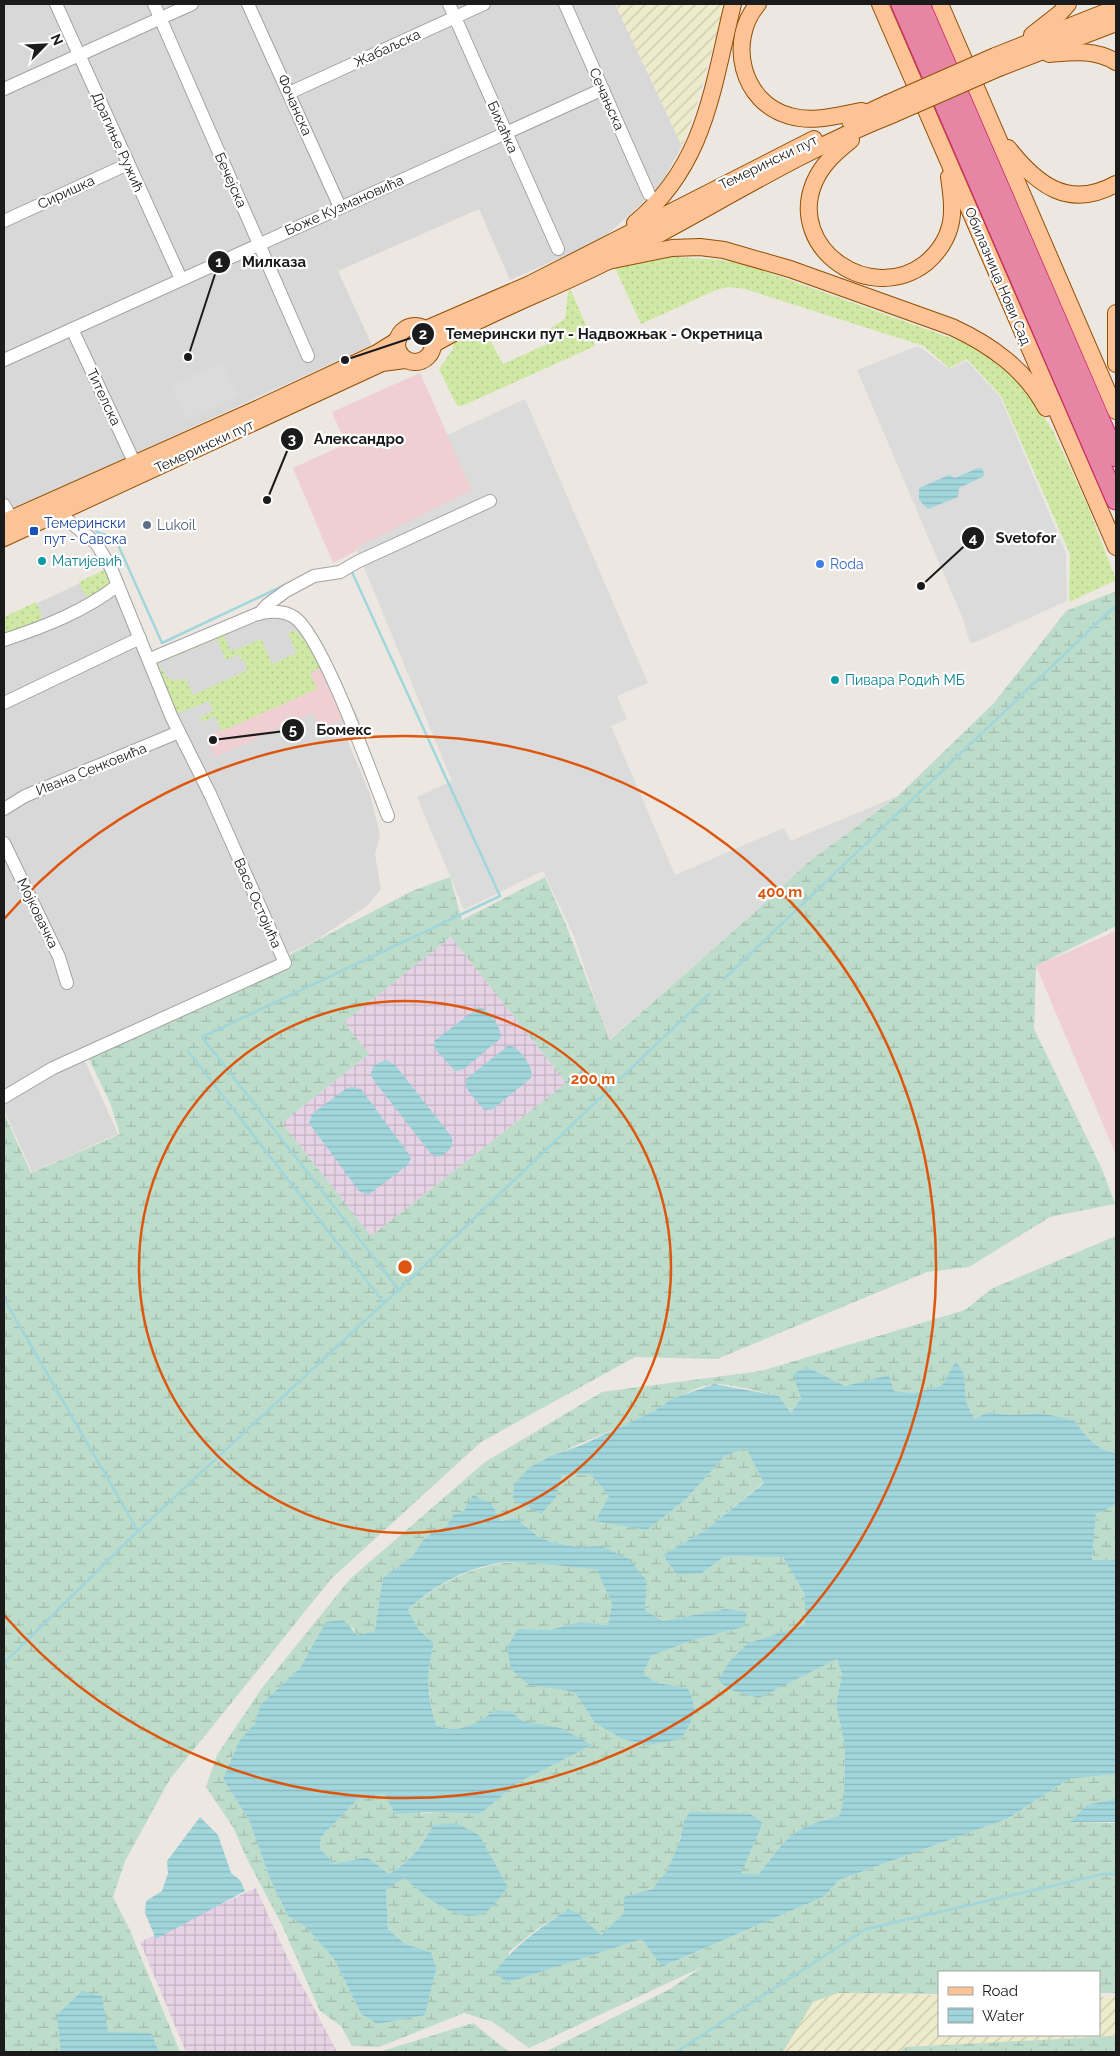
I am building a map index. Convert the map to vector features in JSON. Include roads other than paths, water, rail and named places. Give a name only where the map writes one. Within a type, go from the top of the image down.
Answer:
[{"type":"highway","points":[[902,4],[1116,500]]},
{"type":"highway","points":[[920,4],[1116,457]]},
{"type":"main road","points":[[607,254],[672,186],[682,170],[700,133],[733,4]]},
{"type":"main road","points":[[758,4],[744,29],[741,52],[748,80],[760,98],[778,112],[801,118],[822,118],[886,108]]},
{"type":"main road","points":[[867,4],[894,36]]},
{"type":"main road","name":"Обилазница Нови Сад","points":[[880,4],[1116,547]]},
{"type":"main road","points":[[940,4],[1116,412]]},
{"type":"main road","points":[[944,4],[948,21]]},
{"type":"main road","points":[[1020,53],[1068,4]]},
{"type":"main road","name":"Темерински пут","points":[[426,329],[530,284],[607,254],[710,190],[886,108],[1020,53],[1116,8]]},
{"type":"main road","name":"Темерински пут","points":[[1020,53],[1116,23]]},
{"type":"main road","points":[[1020,53],[1089,52],[1116,62]]},
{"type":"main road","name":"Темерински пут","points":[[434,344],[607,254],[870,124],[886,108]]},
{"type":"main road","points":[[870,124],[823,166],[815,181],[810,197],[809,214],[817,240],[832,260],[850,272],[872,278],[897,277],[920,268],[934,256],[942,244],[951,223],[952,200],[947,159]]},
{"type":"main road","points":[[996,134],[1034,178],[1049,187],[1067,193],[1082,194],[1100,191],[1116,184]]},
{"type":"main road","points":[[607,254],[700,247],[724,250],[790,269],[952,327],[987,345],[1016,368],[1035,390],[1074,451]]},
{"type":"main road","points":[[1116,313],[1116,364]]},
{"type":"main road","points":[[415,326],[426,329],[430,333],[434,344],[433,350],[426,359],[416,362],[405,360],[398,351],[400,334],[415,326]]},
{"type":"main road","name":"Темерински пут","points":[[8,523],[377,352],[398,340]]},
{"type":"main road","name":"Темерински пут","points":[[8,523],[61,512],[382,363],[405,360]]},
{"type":"street","name":"Драгиње Ружић","points":[[56,4],[181,279]]},
{"type":"street","name":"Бечејска","points":[[154,4],[308,356]]},
{"type":"street","points":[[4,89],[192,4]]},
{"type":"street","name":"Фочанска","points":[[248,4],[340,207]]},
{"type":"street","name":"Бихаћка","points":[[449,4],[558,249]]},
{"type":"street","name":"Жабаљска","points":[[289,93],[484,4]]},
{"type":"street","name":"Сечањска","points":[[565,4],[649,194]]},
{"type":"street","name":"Боже Кузмановића","points":[[4,360],[258,243],[603,89]]},
{"type":"street","name":"Сиришка","points":[[4,221],[128,164]]},
{"type":"street","name":"Тителска","points":[[72,329],[135,464]]},
{"type":"street","points":[[259,614],[267,605],[286,591],[314,576],[345,569],[490,501]]},
{"type":"street","name":"Васе Остојића","points":[[4,1097],[53,1068],[285,964],[211,796],[158,683],[150,659],[118,585],[96,543],[65,518],[61,512]]},
{"type":"street","points":[[4,640],[54,622],[101,597],[118,585]]},
{"type":"street","points":[[150,659],[259,614],[271,611],[293,616],[309,635],[336,688],[388,816]]},
{"type":"street","points":[[4,703],[140,638]]},
{"type":"street","name":"Ивана Сенковића","points":[[4,809],[25,796],[180,732]]},
{"type":"street","name":"Мојковачка","points":[[4,843],[59,956],[67,984]]},
{"type":"water","points":[[978,468],[983,469],[984,476],[959,488],[958,497],[928,509],[919,500],[919,488],[949,475],[955,478]]},
{"type":"water","points":[[479,1007],[494,1019],[501,1038],[464,1069],[455,1071],[435,1049],[434,1041]]},
{"type":"water","points":[[509,1045],[518,1050],[525,1058],[530,1068],[531,1078],[493,1109],[484,1110],[466,1088],[466,1079]]},
{"type":"water","points":[[386,1060],[395,1065],[451,1136],[452,1146],[439,1157],[431,1154],[372,1078],[371,1073],[374,1065]]},
{"type":"water","points":[[351,1087],[361,1089],[411,1157],[408,1165],[368,1195],[359,1191],[309,1123],[312,1114]]},
{"type":"water","points":[[956,1361],[964,1374],[966,1401],[974,1419],[989,1412],[1012,1415],[1040,1413],[1074,1420],[1097,1445],[1116,1453],[1116,1505],[1096,1514],[1092,1560],[1116,1560],[1116,1774],[1069,1779],[1007,1819],[839,1880],[825,1896],[662,1967],[642,1939],[507,1983],[495,1972],[503,1962],[528,1938],[568,1909],[578,1913],[601,1935],[624,1913],[624,1897],[652,1889],[668,1870],[680,1840],[684,1821],[690,1812],[750,1814],[763,1823],[741,1873],[758,1875],[791,1836],[810,1825],[839,1816],[844,1799],[845,1746],[836,1705],[842,1674],[837,1659],[759,1698],[728,1689],[718,1680],[730,1661],[748,1643],[805,1625],[805,1595],[783,1557],[725,1556],[702,1573],[677,1575],[663,1555],[704,1531],[764,1483],[746,1448],[725,1456],[686,1499],[647,1530],[595,1521],[609,1496],[590,1474],[562,1475],[556,1497],[541,1514],[513,1499],[514,1484],[530,1467],[553,1455],[582,1445],[654,1411],[672,1399],[714,1384],[779,1396],[791,1413],[801,1398],[793,1374],[807,1367],[845,1386],[889,1375],[894,1391],[914,1393],[942,1385]]},
{"type":"water","points":[[473,1495],[492,1504],[501,1521],[516,1518],[536,1535],[548,1541],[577,1547],[601,1546],[629,1559],[647,1581],[645,1610],[663,1621],[725,1609],[747,1612],[744,1627],[693,1640],[651,1656],[643,1674],[658,1683],[688,1688],[694,1714],[681,1739],[648,1745],[623,1739],[595,1723],[576,1694],[565,1690],[529,1685],[511,1669],[507,1648],[518,1629],[549,1630],[580,1622],[608,1625],[612,1604],[597,1570],[520,1562],[489,1565],[474,1569],[445,1582],[408,1610],[419,1630],[434,1643],[429,1675],[429,1694],[436,1725],[452,1729],[460,1728],[474,1724],[495,1710],[511,1711],[522,1721],[561,1728],[592,1745],[519,1782],[480,1814],[434,1812],[395,1814],[385,1794],[358,1799],[321,1837],[320,1848],[334,1864],[367,1857],[389,1874],[415,1853],[433,1825],[456,1823],[479,1835],[508,1887],[487,1911],[473,1916],[462,1915],[441,1906],[404,1878],[386,1890],[388,1929],[405,1944],[431,1952],[436,1969],[425,2015],[377,2024],[361,2014],[334,1959],[306,1927],[288,1916],[270,1879],[249,1820],[223,1779],[239,1741],[255,1723],[260,1705],[300,1668],[326,1622],[343,1620],[357,1635],[375,1631],[383,1578],[413,1556],[423,1540],[434,1531],[446,1527],[453,1515],[464,1511]]},
{"type":"water","points":[[1116,1798],[1116,1822],[1070,1822],[1087,1805]]},
{"type":"water","points":[[200,1817],[218,1835],[231,1873],[240,1880],[245,1891],[156,1939],[145,1913],[146,1901],[162,1891],[168,1873],[167,1861]]},
{"type":"water","points":[[82,1991],[102,1996],[108,2032],[151,2033],[159,2052],[61,2052],[57,2015]]},
{"type":"waterway","points":[[94,527],[97,532],[115,538],[162,643],[289,583]]},
{"type":"waterway","points":[[351,570],[500,896],[202,1037],[399,1290],[384,1303]]},
{"type":"waterway","points":[[724,979],[1114,607]]},
{"type":"waterway","points":[[399,1290],[709,994]]},
{"type":"waterway","points":[[4,1663],[138,1531],[384,1303],[188,1051]]},
{"type":"waterway","points":[[4,1299],[138,1531]]},
{"type":"waterway","points":[[676,2052],[866,1929],[1103,1874],[1116,1874]]},
{"type":"place","name":"Милказа","points":[[188,357]]},
{"type":"place","name":"Темерински пут - Надвожњак - Окретница","points":[[345,360]]},
{"type":"place","name":"Александро","points":[[267,500]]},
{"type":"place","name":"Lukoil","points":[[147,525]]},
{"type":"place","name":"Темерински пут - Савска","points":[[34,531]]},
{"type":"place","name":"Матијевић","points":[[42,561]]},
{"type":"place","name":"Roda","points":[[820,564]]},
{"type":"place","name":"Svetofor","points":[[921,586]]},
{"type":"place","name":"Пивара Родић МБ","points":[[835,680]]},
{"type":"place","name":"Бомекс","points":[[213,740]]}]
